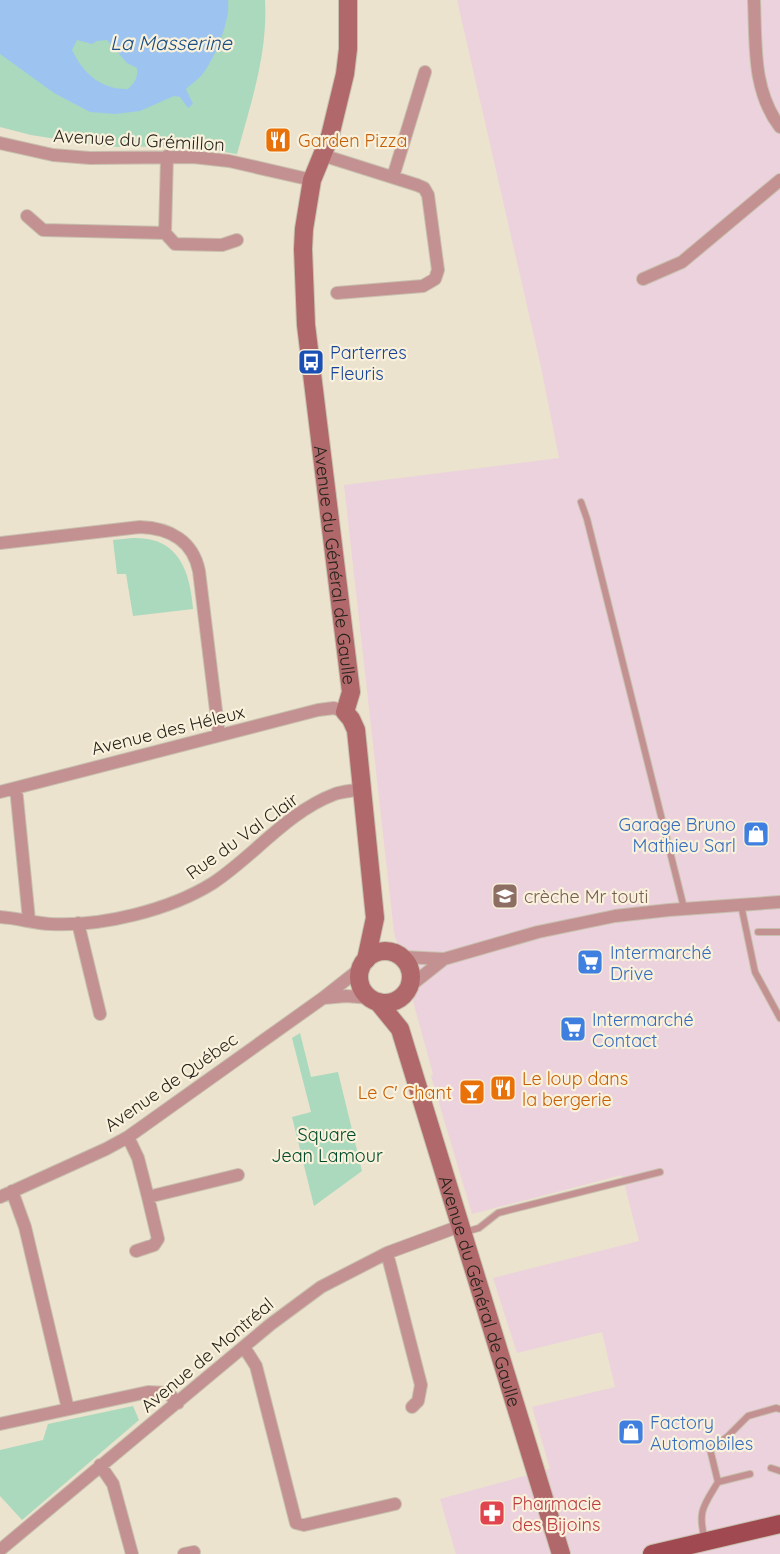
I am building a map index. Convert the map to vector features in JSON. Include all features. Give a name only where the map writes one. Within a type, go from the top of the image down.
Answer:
[{"type":"main road","points":[[652,1554],[780,1524]]},
{"type":"street","name":"Avenue du Général de Gaulle","points":[[348,0],[348,48],[345,74],[336,117],[312,180],[303,249],[306,274],[305,315],[351,685],[351,697],[345,712],[351,718],[356,730],[375,918],[363,964]]},
{"type":"street","points":[[754,0],[759,82],[766,103],[780,127]]},
{"type":"street","points":[[393,177],[425,72]]},
{"type":"street","name":"Avenue du Grémillon","points":[[0,142],[54,155],[90,158],[167,156],[229,161],[312,180]]},
{"type":"street","points":[[322,155],[424,188],[428,195],[438,270],[435,279],[423,286],[337,292]]},
{"type":"street","points":[[167,156],[165,233],[175,244],[222,245],[237,240]]},
{"type":"street","points":[[643,279],[682,262],[780,180]]},
{"type":"street","points":[[27,216],[43,230],[165,233]]},
{"type":"street","points":[[0,543],[153,527],[168,532],[188,545],[199,571],[219,735]]},
{"type":"street","name":"Avenue des Héleux","points":[[0,792],[318,710],[334,708],[345,712]]},
{"type":"street","points":[[16,788],[29,920]]},
{"type":"street","name":"Rue du Val Clair","points":[[0,917],[52,924],[78,923],[136,914],[188,897],[230,871],[273,835],[317,803],[339,793],[362,789]]},
{"type":"street","points":[[374,1000],[362,989],[360,982],[363,964],[380,951],[444,959],[538,932],[615,916],[780,902]]},
{"type":"street","name":"Avenue du Général de Gaulle","points":[[375,918],[398,955]]},
{"type":"street","points":[[78,923],[100,1014]]},
{"type":"street","points":[[398,955],[411,973],[407,990]]},
{"type":"street","points":[[322,998],[346,996],[393,1002],[444,959]]},
{"type":"street","name":"Avenue de Québec","points":[[0,1197],[128,1137],[322,998],[363,964]]},
{"type":"street","name":"Avenue du Général de Gaulle","points":[[400,1029],[407,990]]},
{"type":"street","name":"Avenue du Général de Gaulle","points":[[374,1000],[400,1029],[561,1554]]},
{"type":"street","points":[[128,1137],[138,1158],[158,1239],[154,1245],[136,1251]]},
{"type":"street","points":[[148,1197],[238,1175]]},
{"type":"street","points":[[12,1191],[25,1227],[68,1409]]},
{"type":"street","name":"Avenue de Montréal","points":[[0,1550],[244,1347],[321,1287],[387,1253],[461,1229]]},
{"type":"street","points":[[387,1253],[421,1385],[418,1401],[412,1407]]},
{"type":"street","points":[[244,1347],[256,1366],[296,1523],[304,1525],[395,1504]]},
{"type":"street","points":[[0,1424],[148,1392],[168,1393],[178,1402]]},
{"type":"street","points":[[100,1466],[113,1484],[132,1554]]},
{"type":"lane","points":[[581,502],[684,909]]},
{"type":"lane","points":[[741,905],[754,972],[780,1018]]},
{"type":"lane","points":[[758,932],[780,932]]},
{"type":"lane","points":[[461,1229],[479,1228],[498,1213],[660,1172]]},
{"type":"lane","points":[[718,1482],[710,1449],[727,1437],[748,1416],[776,1408],[780,1409]]},
{"type":"lane","points":[[771,1468],[780,1471]]},
{"type":"lane","points":[[705,1540],[701,1527],[701,1510],[718,1482],[750,1474]]},
{"type":"shaded area","points":[[457,0],[780,0],[780,1554],[456,1554],[440,1499],[550,1469],[532,1407],[615,1387],[602,1332],[517,1353],[493,1278],[639,1241],[622,1175],[472,1214],[431,1076],[433,1074],[394,932],[344,485],[559,458],[541,367]]},
{"type":"green space","points":[[0,0],[265,0],[261,59],[237,154],[187,146],[100,146],[31,135],[0,127]]},
{"type":"green space","points":[[132,538],[161,543],[179,558],[189,581],[193,609],[133,616],[126,574],[117,574],[113,540]]},
{"type":"green space","name":"Square Jean Lamour","points":[[300,1033],[311,1077],[338,1072],[362,1171],[314,1206],[292,1117],[311,1112],[292,1038]]},
{"type":"green space","points":[[133,1406],[139,1420],[22,1520],[0,1496],[0,1450],[43,1440],[48,1424]]},
{"type":"water","name":"La Masserine","points":[[0,0],[228,0],[227,18],[216,51],[201,76],[186,89],[193,104],[188,108],[180,97],[174,96],[140,111],[115,114],[90,112],[54,93],[0,54]],"holes":[[[77,40],[92,44],[107,40],[127,63],[137,68],[136,80],[128,89],[109,87],[87,73],[72,50]]]},
{"type":"place","name":"Garden Pizza","points":[[278,140]]},
{"type":"place","name":"Parterres Fleuris","points":[[311,362]]},
{"type":"place","name":"Garage Bruno Mathieu Sarl","points":[[756,834]]},
{"type":"place","name":"crèche Mr touti","points":[[505,896]]},
{"type":"place","name":"Intermarché Drive","points":[[590,962]]},
{"type":"place","name":"Intermarché Contact","points":[[573,1029]]},
{"type":"place","name":"Le loup dans la bergerie","points":[[503,1088]]},
{"type":"place","name":"Le C' Chant","points":[[472,1092]]},
{"type":"place","name":"Factory Automobiles","points":[[631,1432]]},
{"type":"place","name":"Pharmacie des Bijoins","points":[[492,1513]]}]
